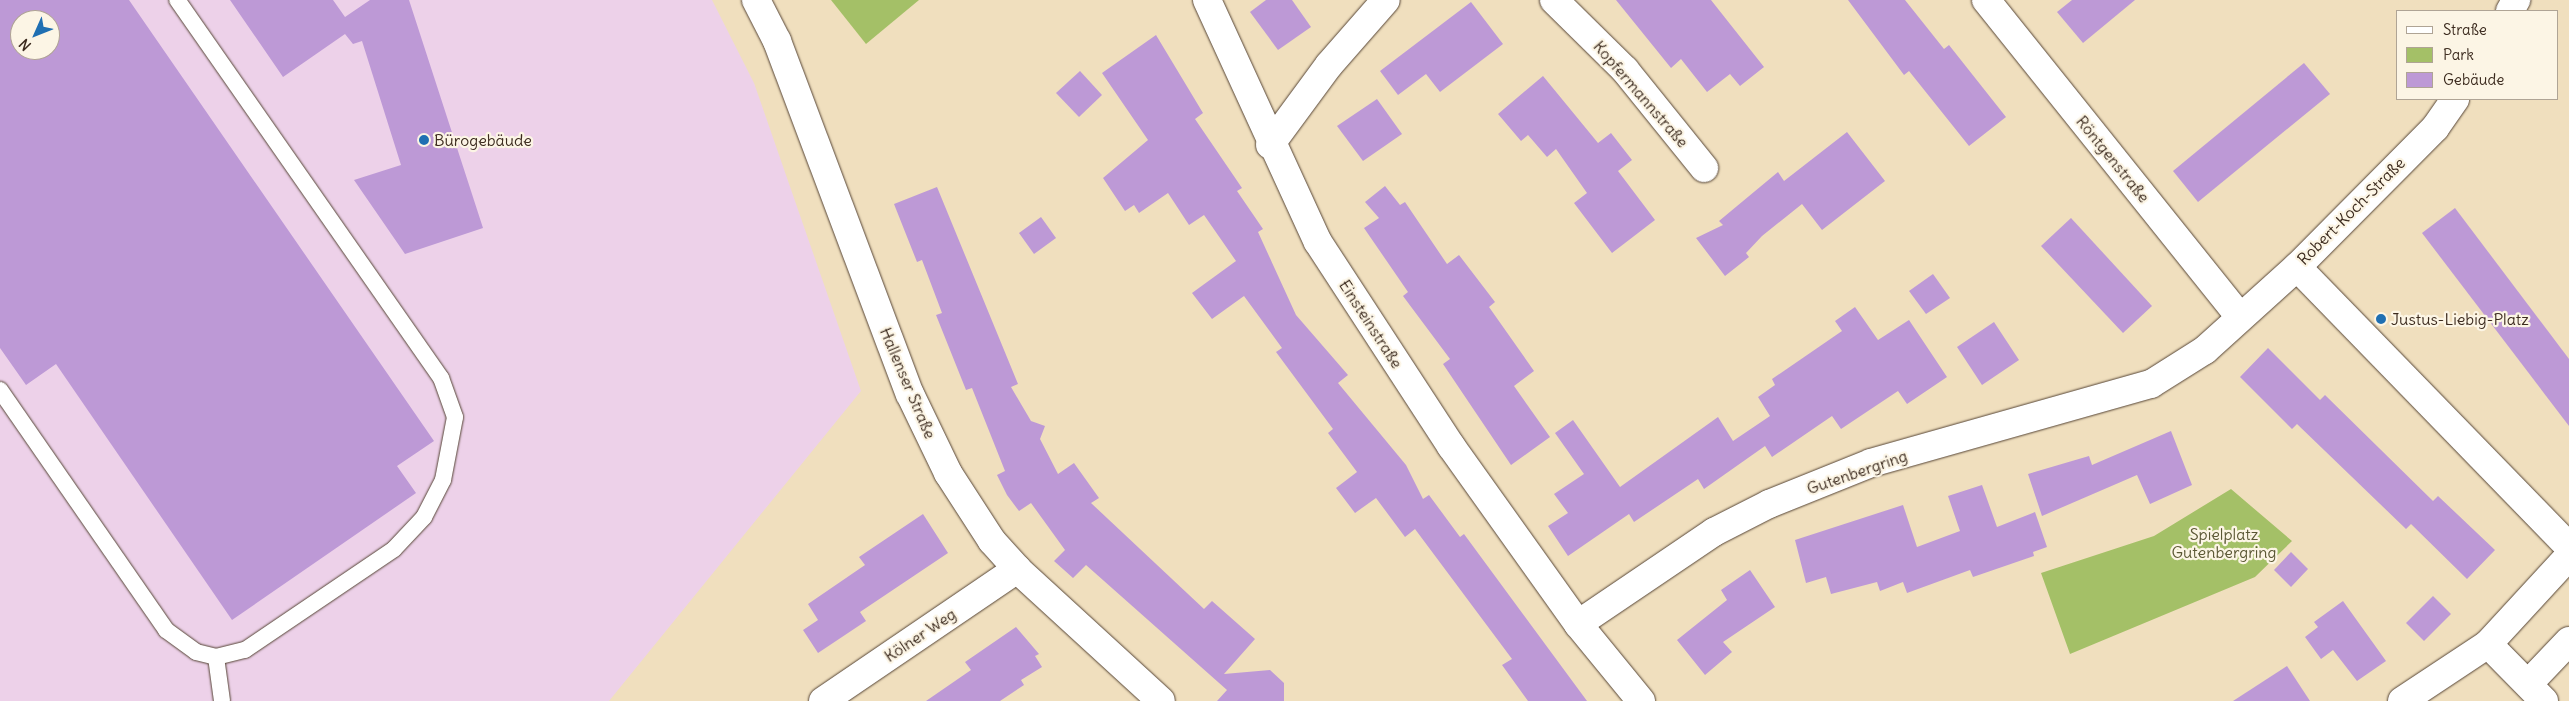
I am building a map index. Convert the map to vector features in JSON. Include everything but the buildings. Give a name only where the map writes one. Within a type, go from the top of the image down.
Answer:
[{"type":"street","name":"Hallenser Straße","points":[[756,0],[777,41],[910,394],[948,473],[992,541],[1016,569],[1161,701]]},
{"type":"street","name":"Einsteinstraße","points":[[1207,0],[1270,145],[1318,242],[1451,446],[1578,624]]},
{"type":"street","points":[[1270,145],[1329,65],[1386,0]]},
{"type":"street","name":"Kopfermannstraße","points":[[1554,0],[1625,70],[1704,168]]},
{"type":"street","name":"Röntgenstraße","points":[[1986,0],[2240,317]]},
{"type":"street","name":"Robert-Koch-Straße","points":[[2240,317],[2297,266],[2435,128],[2454,100]]},
{"type":"street","points":[[2297,266],[2569,547]]},
{"type":"street","name":"Gutenbergring","points":[[1578,624],[1714,532],[1769,504],[1871,463],[2151,384],[2204,350],[2240,317]]},
{"type":"street","points":[[2402,701],[2488,644],[2569,556]]},
{"type":"street","name":"Kölner Weg","points":[[823,701],[1016,569]]},
{"type":"street","points":[[1578,624],[1641,701]]},
{"type":"street","points":[[2488,644],[2537,692],[2569,642]]},
{"type":"lane","points":[[0,390],[166,630],[196,652],[216,657],[245,650],[408,536],[443,480],[455,417],[441,378],[177,0]]},
{"type":"lane","points":[[216,657],[222,701]]},
{"type":"shaded area","points":[[0,0],[712,0],[754,83],[861,391],[609,701],[0,701]]},
{"type":"green space","points":[[831,0],[919,0],[866,44]]},
{"type":"green space","name":"Spielplatz Gutenbergring","points":[[2231,489],[2292,541],[2255,577],[2070,654],[2041,573],[2154,536]]},
{"type":"place","name":"Bürogebäude","points":[[424,140]]},
{"type":"place","name":"Justus-Liebig-Platz","points":[[2381,319]]}]
